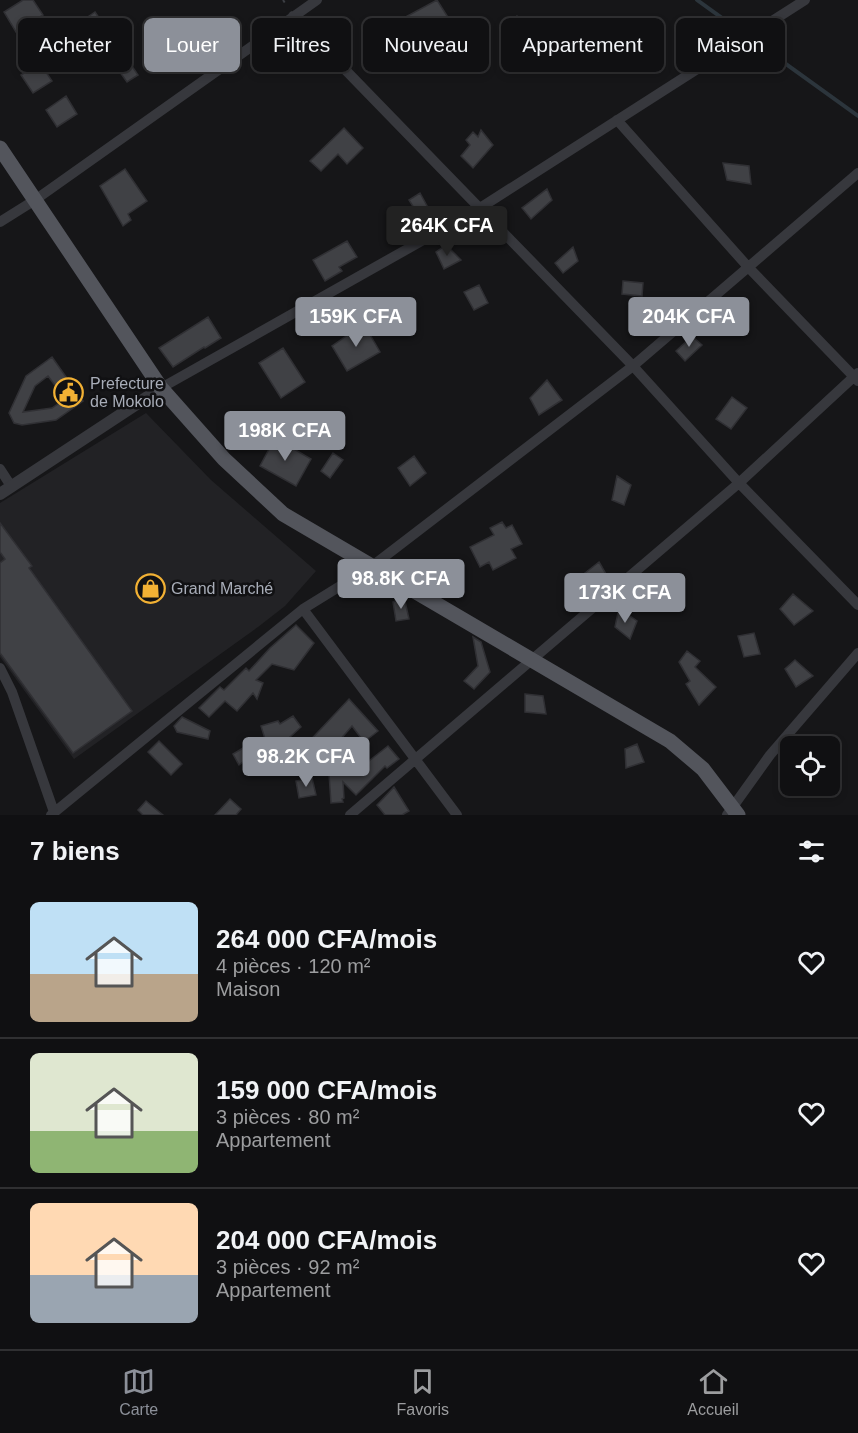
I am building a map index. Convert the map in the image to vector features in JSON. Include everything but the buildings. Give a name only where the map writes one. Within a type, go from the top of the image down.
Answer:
[{"type":"main road","points":[[0,148],[161,388],[224,459],[283,514],[670,741],[703,769],[733,813]]},
{"type":"street","points":[[0,222],[35,200],[317,0]]},
{"type":"street","points":[[0,494],[161,388],[480,208],[805,0]]},
{"type":"street","points":[[294,16],[633,366],[739,483],[858,606]]},
{"type":"street","points":[[350,815],[739,483],[856,377],[749,268],[617,120]]},
{"type":"street","points":[[0,668],[12,692],[52,814],[303,609],[371,567],[633,366],[858,173]]},
{"type":"street","points":[[0,470],[11,486]]},
{"type":"street","points":[[303,609],[457,815]]},
{"type":"street","points":[[733,813],[751,779],[858,653]]},
{"type":"shaded area","name":"Grand Marché","points":[[146,413],[211,480],[316,571],[285,606],[258,627],[74,759],[0,657],[0,503]]},
{"type":"waterway","points":[[697,0],[858,116]]},
{"type":"place","name":"Prefecture de Mokolo","points":[[69,392]]},
{"type":"place","name":"Grand Marché","points":[[150,588]]}]
